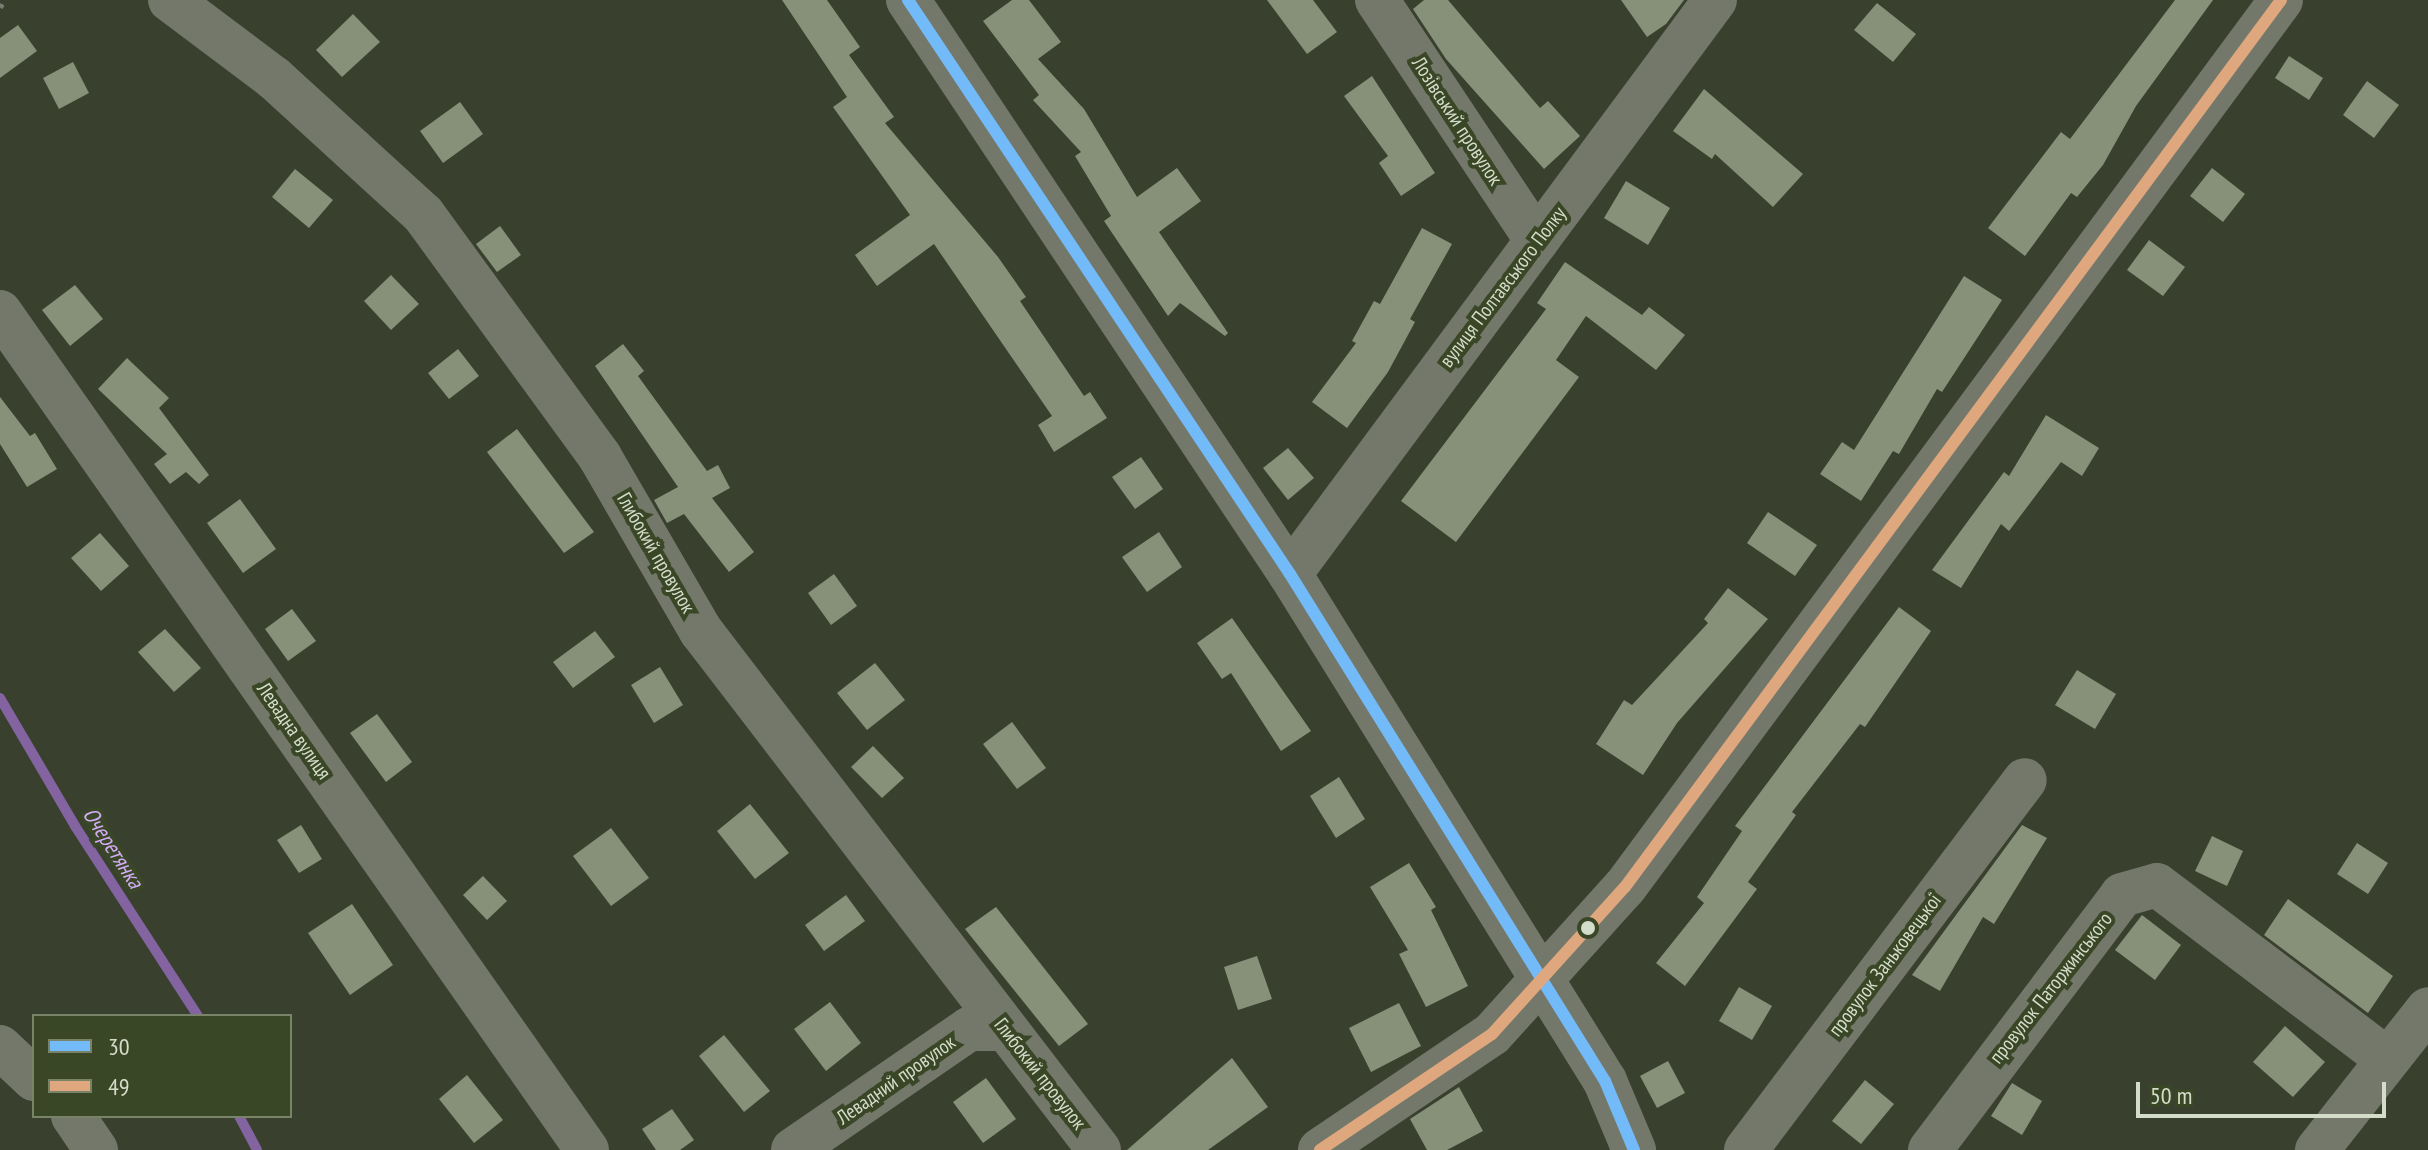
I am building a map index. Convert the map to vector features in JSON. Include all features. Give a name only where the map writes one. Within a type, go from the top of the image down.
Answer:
[{"type":"street","name":"Глибокий провулок","points":[[170,0],[274,78],[423,214],[600,457],[701,631],[1099,1150]]},
{"type":"street","points":[[908,0],[1290,574],[1605,1081],[1634,1150]]},
{"type":"street","name":"Лозівський провулок","points":[[1377,0],[1537,241]]},
{"type":"street","name":"вулиця Полтавського Полку","points":[[1290,574],[1715,0]]},
{"type":"street","points":[[1320,1150],[1492,1034],[1625,887],[2281,0]]},
{"type":"street","name":"Левадна вулиця","points":[[0,312],[587,1150]]},
{"type":"street","name":"провулок Заньковецької","points":[[1746,1150],[2025,780]]},
{"type":"street","name":"провулок Паторжинського","points":[[1930,1150],[2122,895],[2157,885],[2387,1059]]},
{"type":"street","points":[[2317,1150],[2428,1009]]},
{"type":"street","name":"Левадний провулок","points":[[793,1150],[969,1029],[1004,1029]]},
{"type":"street","points":[[0,1047],[32,1077]]},
{"type":"street","points":[[74,1118],[96,1150]]},
{"type":"path","points":[[0,7],[6,0]]},
{"type":"building","points":[[782,0],[827,0],[860,47],[849,55],[894,117],[885,123],[998,257],[1026,297],[1020,301],[1084,396],[1090,392],[1107,418],[1054,452],[1038,425],[1052,416],[934,244],[877,286],[855,255],[910,215],[833,107],[847,97]]},
{"type":"building","points":[[1012,0],[1029,0],[1061,42],[1038,59],[1084,109],[1137,197],[1177,168],[1201,201],[1159,232],[1228,333],[1225,336],[1180,303],[1168,316],[1104,221],[1111,216],[1075,156],[1081,152],[1033,100],[1039,95],[983,21]]},
{"type":"building","points":[[1267,0],[1313,0],[1337,32],[1307,54]]},
{"type":"building","points":[[1424,0],[1448,0],[1540,108],[1548,101],[1580,136],[1544,169],[1446,59],[1413,9]]},
{"type":"building","points":[[1621,0],[1684,0],[1666,24],[1647,37]]},
{"type":"building","points":[[2175,0],[2213,0],[2136,106],[2103,165],[2077,197],[2071,193],[2025,256],[1988,228],[2061,132],[2070,139]]},
{"type":"building","points":[[1877,3],[1916,34],[1893,62],[1854,30]]},
{"type":"building","points":[[353,14],[380,42],[342,77],[316,50]]},
{"type":"building","points":[[18,25],[37,51],[0,78],[0,38]]},
{"type":"building","points":[[2289,56],[2323,78],[2309,100],[2275,78]]},
{"type":"building","points":[[73,62],[89,93],[59,109],[43,78]]},
{"type":"building","points":[[1372,76],[1435,173],[1401,196],[1379,163],[1388,156],[1344,96]]},
{"type":"building","points":[[2367,81],[2399,105],[2374,138],[2343,115]]},
{"type":"building","points":[[1704,89],[1803,174],[1773,207],[1715,154],[1712,159],[1673,131]]},
{"type":"building","points":[[460,102],[483,134],[443,163],[420,131]]},
{"type":"building","points":[[2212,168],[2245,194],[2223,222],[2190,196]]},
{"type":"building","points":[[295,169],[333,200],[309,228],[272,197]]},
{"type":"building","points":[[1626,181],[1670,208],[1648,245],[1604,218]]},
{"type":"building","points":[[500,226],[521,255],[497,272],[476,244]]},
{"type":"building","points":[[1422,228],[1452,244],[1410,319],[1415,322],[1388,372],[1347,428],[1312,402],[1356,343],[1352,341],[1374,301],[1380,304]]},
{"type":"building","points":[[2149,240],[2185,267],[2163,296],[2127,270]]},
{"type":"building","points":[[1565,262],[1642,315],[1649,307],[1685,335],[1656,370],[1586,316],[1556,360],[1579,377],[1456,542],[1401,501],[1546,309],[1537,303]]},
{"type":"building","points":[[391,275],[419,304],[391,330],[364,301]]},
{"type":"building","points":[[1964,276],[2002,300],[1942,392],[1937,389],[1899,454],[1893,451],[1861,501],[1820,474],[1842,442],[1854,450]]},
{"type":"building","points":[[75,285],[103,319],[70,346],[42,310]]},
{"type":"building","points":[[623,344],[644,371],[638,376],[707,471],[718,465],[730,488],[712,498],[754,552],[729,572],[684,514],[667,523],[654,500],[678,487],[595,366]]},
{"type":"building","points":[[458,349],[479,376],[449,399],[428,373]]},
{"type":"building","points":[[127,358],[169,398],[159,408],[209,475],[199,484],[186,472],[170,484],[154,464],[167,454],[98,389]]},
{"type":"building","points":[[0,397],[30,436],[35,433],[57,469],[27,487],[0,444]]},
{"type":"building","points":[[2046,415],[2099,448],[2082,476],[2061,462],[2009,531],[2001,524],[1961,588],[1932,570],[2004,472],[2009,476]]},
{"type":"building","points":[[517,429],[594,532],[564,553],[487,452]]},
{"type":"building","points":[[1288,448],[1314,478],[1288,500],[1263,468]]},
{"type":"building","points":[[1141,457],[1163,489],[1135,509],[1112,477]]},
{"type":"building","points":[[240,499],[276,549],[243,573],[207,523]]},
{"type":"building","points":[[1768,512],[1817,545],[1795,576],[1747,543]]},
{"type":"building","points":[[1159,532],[1182,567],[1147,592],[1122,557]]},
{"type":"building","points":[[100,533],[129,566],[101,591],[71,558]]},
{"type":"building","points":[[834,574],[857,606],[831,625],[808,593]]},
{"type":"building","points":[[1728,588],[1768,619],[1677,723],[1643,775],[1596,744],[1624,700],[1632,705],[1708,623],[1704,619]]},
{"type":"building","points":[[1899,607],[1931,631],[1865,727],[1860,724],[1792,812],[1796,815],[1748,882],[1757,889],[1685,986],[1656,963],[1704,903],[1697,897],[1742,831],[1735,826]]},
{"type":"building","points":[[292,609],[316,641],[288,661],[265,629]]},
{"type":"building","points":[[1232,618],[1311,731],[1281,751],[1231,673],[1222,679],[1197,643]]},
{"type":"building","points":[[165,629],[201,668],[174,692],[138,652]]},
{"type":"building","points":[[595,631],[615,657],[573,688],[553,662]]},
{"type":"building","points":[[875,663],[905,700],[867,730],[837,693]]},
{"type":"building","points":[[660,667],[683,705],[654,723],[631,685]]},
{"type":"building","points":[[2077,670],[2116,694],[2095,729],[2055,705]]},
{"type":"building","points":[[377,714],[412,762],[386,782],[350,733]]},
{"type":"building","points":[[1012,722],[1046,768],[1017,789],[983,744]]},
{"type":"building","points":[[873,746],[904,778],[882,798],[851,767]]},
{"type":"building","points":[[1339,777],[1365,819],[1336,838],[1310,796]]},
{"type":"building","points":[[750,804],[789,853],[755,879],[717,831]]},
{"type":"building","points":[[301,825],[322,859],[299,873],[277,840]]},
{"type":"building","points":[[2022,825],[2047,838],[1994,924],[1983,917],[1940,991],[1912,975]]},
{"type":"building","points":[[611,828],[649,878],[611,906],[573,856]]},
{"type":"building","points":[[2212,836],[2243,851],[2227,886],[2195,871]]},
{"type":"building","points":[[2357,843],[2388,863],[2368,894],[2337,874]]},
{"type":"building","points":[[1409,863],[1436,907],[1431,910],[1468,986],[1426,1007],[1399,954],[1408,950],[1370,887]]},
{"type":"building","points":[[483,876],[507,901],[487,920],[463,895]]},
{"type":"building","points":[[846,895],[865,921],[824,951],[805,925]]},
{"type":"building","points":[[2288,899],[2393,976],[2368,1013],[2264,935]]},
{"type":"building","points":[[352,904],[393,965],[350,995],[308,933]]},
{"type":"building","points":[[996,907],[1088,1024],[1059,1046],[965,929]]},
{"type":"building","points":[[2142,915],[2181,945],[2155,980],[2115,950]]},
{"type":"building","points":[[1257,956],[1272,999],[1238,1010],[1224,967]]},
{"type":"building","points":[[1739,987],[1772,1006],[1752,1040],[1719,1021]]},
{"type":"building","points":[[830,1002],[861,1043],[826,1071],[794,1029]]},
{"type":"building","points":[[1399,1003],[1421,1046],[1371,1072],[1349,1028]]},
{"type":"building","points":[[2285,1026],[2325,1062],[2293,1097],[2253,1062]]},
{"type":"building","points":[[724,1035],[770,1091],[744,1112],[699,1056]]},
{"type":"building","points":[[1232,1058],[1268,1107],[1208,1150],[1127,1150]]},
{"type":"building","points":[[1668,1061],[1685,1093],[1657,1108],[1640,1076]]},
{"type":"building","points":[[467,1075],[503,1120],[474,1143],[439,1099]]},
{"type":"building","points":[[986,1078],[1016,1119],[983,1143],[953,1102]]},
{"type":"building","points":[[1865,1080],[1894,1104],[1861,1144],[1832,1121]]},
{"type":"building","points":[[2012,1083],[2042,1101],[2022,1135],[1991,1116]]},
{"type":"building","points":[[1459,1087],[1483,1131],[1447,1150],[1427,1150],[1410,1119]]},
{"type":"building","points":[[672,1109],[694,1140],[680,1150],[656,1150],[642,1129]]},
{"type":"waterway","name":"Очеретянка","points":[[0,698],[75,826],[197,1014]]},
{"type":"waterway","name":"Очеретянка","points":[[240,1118],[257,1150]]},
{"type":"transit line","name":"30","points":[[908,0],[1290,574],[1605,1081],[1634,1150]]},
{"type":"transit line","name":"49","points":[[1320,1150],[1492,1034],[1625,887],[2281,0]]}]
